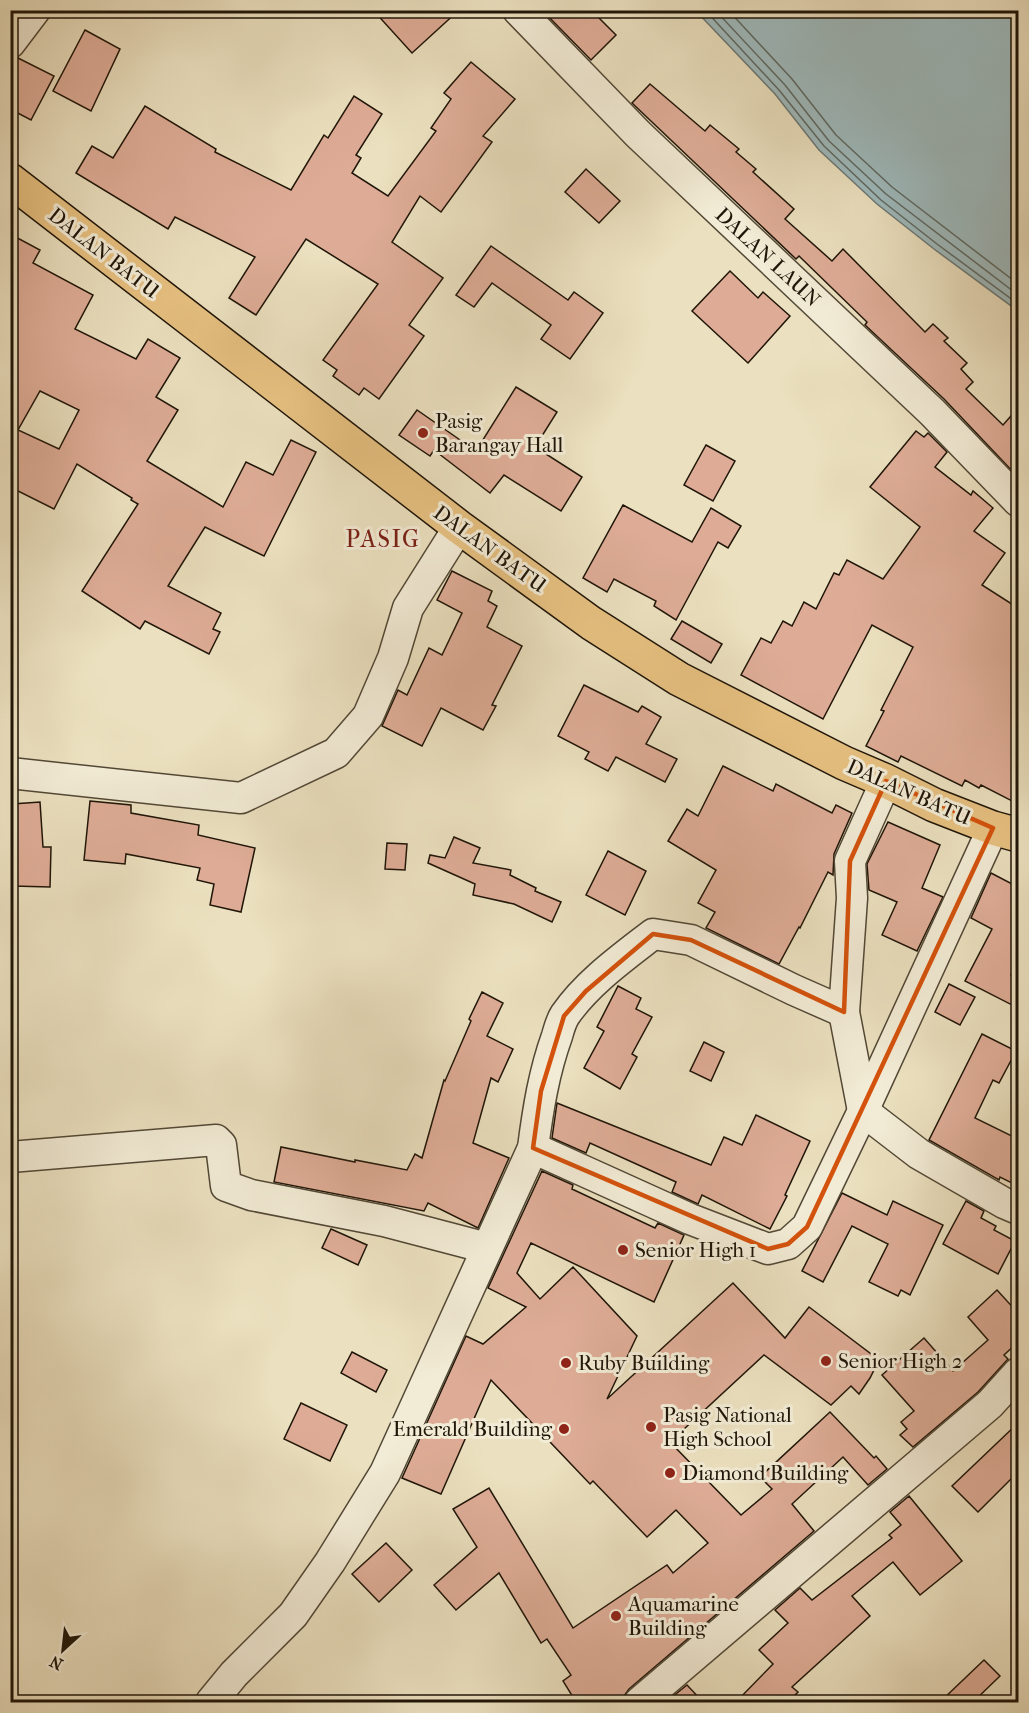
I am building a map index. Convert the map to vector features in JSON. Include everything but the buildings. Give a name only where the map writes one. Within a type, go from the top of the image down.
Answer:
[{"type":"main road","name":"DALAN BATU","points":[[10,180],[459,527],[591,623],[679,679],[843,763],[934,805],[1006,832]]},
{"type":"street","points":[[10,43],[35,10]]},
{"type":"street","name":"DALAN LAUN","points":[[518,10],[638,134],[932,412],[1018,501]]},
{"type":"street","points":[[10,773],[241,798],[336,753],[368,716],[393,658],[408,608],[459,527]]},
{"type":"street","points":[[886,781],[850,861],[852,898],[844,1012],[863,1111],[920,1154],[1018,1209]]},
{"type":"street","points":[[533,1148],[690,1219],[768,1249],[788,1244],[807,1227],[863,1111],[1006,832]]},
{"type":"street","points":[[212,1702],[234,1674],[293,1615],[330,1562],[385,1473],[533,1148],[541,1091],[550,1056],[564,1016],[586,991],[624,956],[653,934],[691,940],[844,1012]]},
{"type":"street","points":[[10,1157],[216,1140],[221,1145],[226,1186],[251,1195],[384,1221],[487,1248]]},
{"type":"street","points":[[640,1702],[990,1404],[1018,1373]]},
{"type":"highlighted area","points":[[886,781],[993,828],[807,1227],[788,1244],[768,1249],[533,1148],[541,1091],[564,1016],[586,991],[653,934],[691,940],[844,1012],[850,861]]},
{"type":"water","points":[[696,11],[1018,11],[1018,311],[877,204],[819,150],[775,94]]},
{"type":"place","name":"Pasig Barangay Hall","points":[[423,433]]},
{"type":"place","name":"Senior High 1","points":[[623,1250]]},
{"type":"place","name":"Senior High 2","points":[[826,1361]]},
{"type":"place","name":"Ruby Building","points":[[566,1363]]},
{"type":"place","name":"Pasig National High School","points":[[651,1427]]},
{"type":"place","name":"Emerald Building","points":[[564,1429]]},
{"type":"place","name":"Diamond Building","points":[[670,1473]]},
{"type":"place","name":"Aquamarine Building","points":[[616,1616]]},
{"type":"district","name":"PASIG","points":[[383,539]]}]
